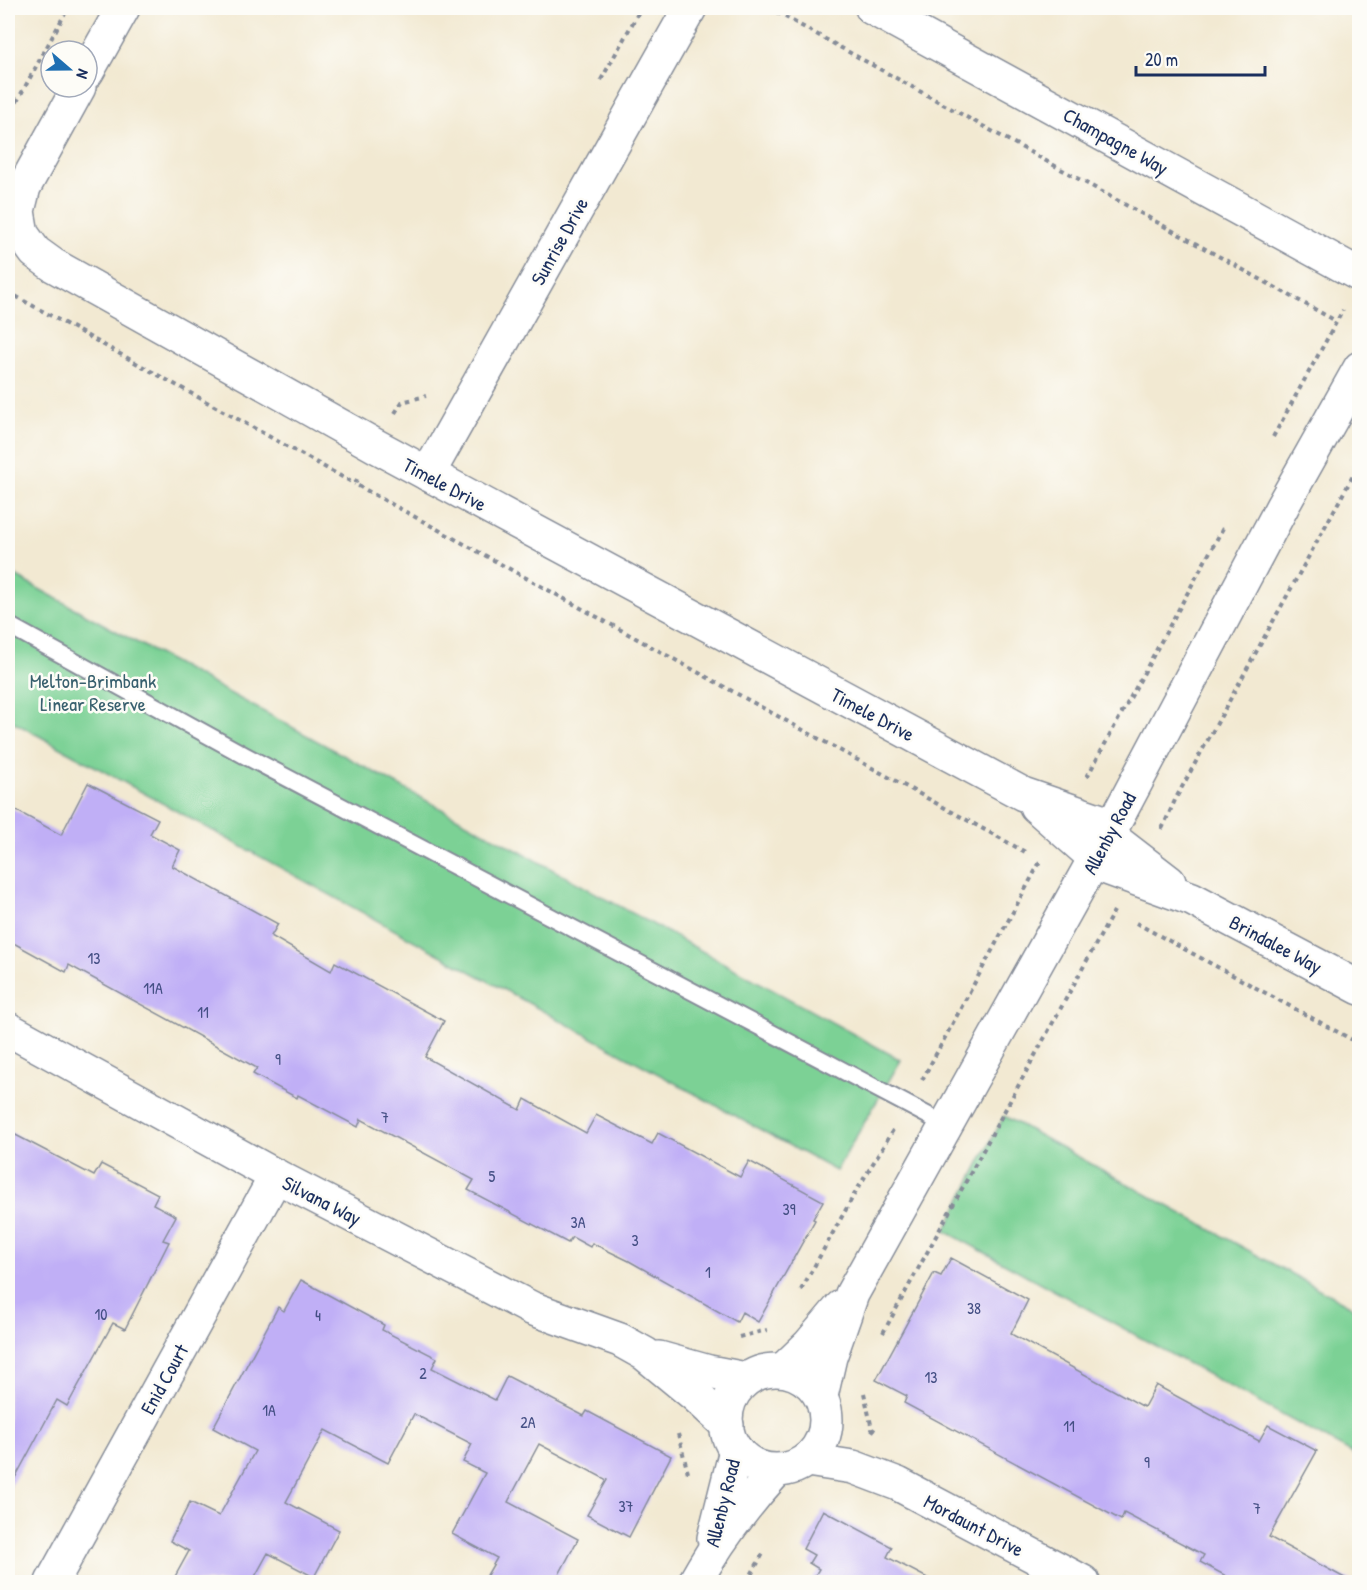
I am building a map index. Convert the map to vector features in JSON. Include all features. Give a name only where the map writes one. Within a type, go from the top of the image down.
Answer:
[{"type":"street","points":[[99,51],[123,8]]},
{"type":"street","name":"Sunrise Drive","points":[[428,474],[690,8]]},
{"type":"street","name":"Champagne Way","points":[[872,8],[1359,275]]},
{"type":"street","name":"Timele Drive","points":[[72,99],[24,187],[18,211],[22,234],[35,252],[53,265],[376,446],[1023,794],[1102,845]]},
{"type":"street","name":"Allenby Road","points":[[824,1411],[820,1351],[1102,845],[1283,505],[1359,368]]},
{"type":"street","name":"Brindalee Way","points":[[1102,845],[1137,869],[1359,988]]},
{"type":"street","name":"Silvana Way","points":[[8,1029],[276,1176],[531,1308],[620,1340],[703,1384],[746,1379]]},
{"type":"street","name":"Enid Court","points":[[52,1582],[276,1176]]},
{"type":"street","name":"Allenby Road","points":[[783,1370],[820,1351]]},
{"type":"street","points":[[770,1370],[783,1370],[798,1374],[812,1384],[824,1411],[823,1439],[817,1451],[807,1460],[787,1470],[776,1471],[761,1468],[747,1461],[731,1438],[728,1408],[735,1392],[746,1379],[770,1370]]},
{"type":"street","name":"Silvana Way","points":[[703,1384],[731,1438]]},
{"type":"street","name":"Mordaunt Drive","points":[[824,1411],[860,1456],[898,1484]]},
{"type":"street","name":"Allenby Road","points":[[702,1570],[727,1491],[731,1438]]},
{"type":"street","name":"Mordaunt Drive","points":[[807,1460],[853,1467],[898,1484],[1083,1582]]},
{"type":"street","name":"Allenby Road","points":[[702,1570],[751,1499],[776,1471]]},
{"type":"lane","points":[[8,625],[244,755],[946,1125]]},
{"type":"path","points":[[8,118],[68,8]]},
{"type":"path","points":[[601,81],[641,8]]},
{"type":"path","points":[[769,8],[1336,321]]},
{"type":"path","points":[[8,292],[1041,861]]},
{"type":"path","points":[[354,484],[402,402],[428,395]]},
{"type":"path","points":[[882,1334],[1137,869],[1158,839],[1176,798],[1359,463]]},
{"type":"path","points":[[1114,911],[1124,916]]},
{"type":"path","points":[[1134,922],[1359,1044]]},
{"type":"path","points":[[727,1491],[691,1482],[675,1421],[689,1410],[726,1340],[780,1327],[859,1376],[872,1429],[876,1432],[860,1456]]},
{"type":"green space","name":"Melton-Brimbank Linear Reserve","points":[[8,572],[901,1060],[836,1171],[8,719]]},
{"type":"green space","points":[[1004,1116],[1359,1311],[1359,1457],[945,1231]]},
{"type":"building","points":[[88,783],[158,819],[150,834],[180,850],[172,866],[278,924],[271,936],[331,971],[335,962],[444,1021],[425,1057],[520,1110],[525,1099],[586,1133],[596,1115],[652,1144],[658,1133],[740,1177],[749,1161],[823,1201],[813,1219],[815,1220],[758,1322],[742,1312],[737,1322],[629,1261],[592,1243],[590,1247],[572,1237],[568,1243],[468,1190],[474,1180],[361,1119],[358,1127],[298,1095],[297,1098],[253,1074],[257,1068],[69,965],[66,972],[8,940],[8,806],[61,835]]},
{"type":"building","points":[[8,1131],[94,1176],[101,1164],[158,1194],[153,1204],[176,1216],[163,1240],[169,1242],[125,1329],[113,1323],[67,1406],[57,1400],[8,1491]]},
{"type":"building","points":[[951,1258],[1028,1300],[1011,1334],[1144,1407],[1156,1385],[1259,1441],[1268,1425],[1317,1451],[1269,1537],[1352,1582],[1237,1582],[1200,1562],[1204,1555],[1124,1513],[1121,1520],[904,1403],[907,1396],[876,1380],[934,1273],[941,1276]]},
{"type":"building","points":[[301,1280],[384,1325],[382,1330],[437,1358],[432,1368],[495,1400],[507,1376],[584,1416],[587,1411],[671,1456],[629,1537],[587,1515],[607,1480],[539,1444],[508,1502],[578,1539],[555,1582],[483,1582],[497,1558],[452,1534],[485,1473],[463,1462],[472,1444],[414,1414],[388,1463],[325,1430],[286,1502],[339,1530],[314,1577],[268,1553],[252,1582],[172,1582],[189,1551],[170,1541],[190,1502],[219,1516],[255,1451],[213,1428],[278,1307],[284,1311]]},
{"type":"building","points":[[823,1510],[892,1547],[887,1557],[935,1582],[811,1582],[819,1569],[809,1563],[814,1555],[803,1549]]}]
